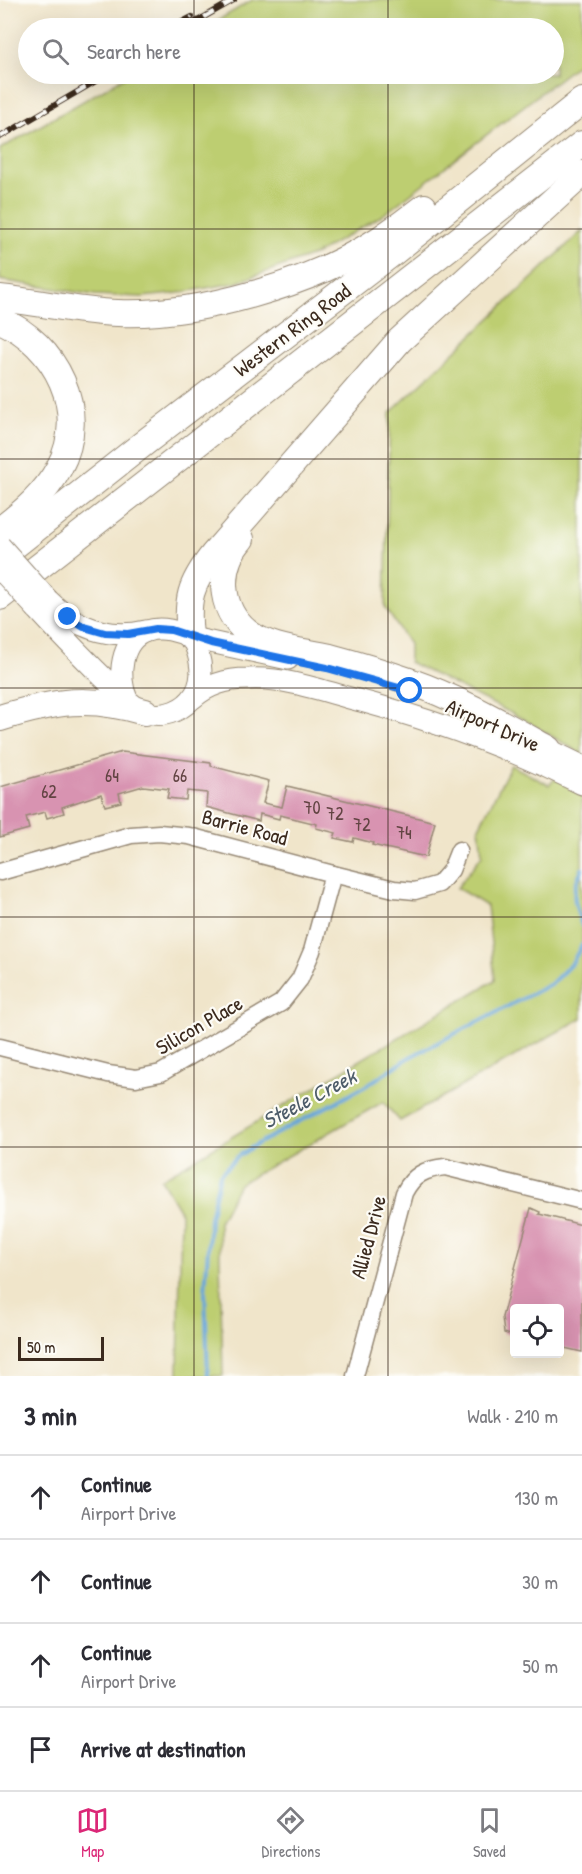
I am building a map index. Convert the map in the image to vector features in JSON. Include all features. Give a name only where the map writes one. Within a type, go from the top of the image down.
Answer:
[{"type":"highway","points":[[0,298],[46,303],[83,311],[158,312],[226,301],[290,282],[347,258],[379,240],[469,175],[582,85]]},
{"type":"highway","name":"Western Ring Road","points":[[0,557],[148,440],[390,255],[582,101]]},
{"type":"highway","name":"Western Ring Road","points":[[0,597],[582,144]]},
{"type":"highway","points":[[191,637],[187,612],[196,579],[203,567],[399,341],[582,174]]},
{"type":"highway","points":[[0,320],[30,337],[53,362],[65,388],[70,422],[66,452],[51,481],[39,498],[0,530]]},
{"type":"highway","points":[[318,435],[230,555],[223,580],[224,594],[233,615],[246,631],[263,641],[362,666],[410,681],[485,713],[564,762]]},
{"type":"highway","points":[[0,718],[50,704],[79,701],[136,706]]},
{"type":"main road","points":[[0,546],[43,604],[74,649],[136,706],[164,714],[174,712],[193,698],[201,677],[199,653],[191,637],[171,630],[115,634],[95,630],[43,604],[0,569]]},
{"type":"main road","points":[[136,706],[122,682],[123,660],[135,639],[146,631]]},
{"type":"main road","name":"Airport Drive","points":[[191,637],[327,668],[399,688],[480,717],[564,762],[582,784]]},
{"type":"main road","name":"Airport Drive","points":[[193,698],[210,686],[235,680],[279,681],[416,716],[507,749],[564,762]]},
{"type":"street","name":"Barrie Road","points":[[0,872],[131,835],[159,833],[189,836],[394,889],[415,891],[439,884],[451,870],[459,850]]},
{"type":"street","name":"Silicon Place","points":[[0,1047],[108,1074],[136,1078],[161,1073],[281,1003],[300,979],[312,951],[333,874]]},
{"type":"street","name":"Allied Drive","points":[[355,1376],[404,1193],[414,1177],[428,1169],[444,1167],[582,1201]]},
{"type":"green space","points":[[252,0],[582,0],[582,61],[564,75],[564,18],[222,18]]},
{"type":"green space","points":[[113,84],[552,84],[383,215],[316,254],[235,283],[172,294],[142,297],[95,295],[0,280],[0,149]]},
{"type":"green space","points":[[582,231],[582,1018],[400,1121],[383,1102],[239,1184],[219,1222],[223,1376],[178,1376],[181,1213],[161,1179],[495,980],[487,906],[457,888],[482,855],[479,827],[511,765],[549,785],[580,753],[523,719],[409,662],[409,644],[385,607],[390,413]]},
{"type":"building","points":[[122,752],[211,763],[211,766],[269,781],[263,803],[282,807],[287,786],[435,822],[426,857],[372,845],[373,843],[354,838],[353,842],[334,838],[336,833],[316,828],[317,824],[280,815],[279,819],[260,814],[259,821],[206,807],[207,793],[187,791],[186,800],[167,798],[169,789],[143,786],[119,793],[121,802],[105,806],[101,794],[62,807],[64,813],[47,818],[45,812],[26,817],[29,829],[0,837],[0,787]]},
{"type":"building","points":[[531,1208],[540,1212],[539,1214],[582,1225],[582,1352],[564,1348],[564,1304],[510,1304],[510,1335],[504,1333],[502,1317]]},
{"type":"waterway","name":"Steele Creek","points":[[582,869],[574,898],[582,926]]},
{"type":"waterway","name":"Steele Creek","points":[[208,1376],[205,1292],[210,1218],[220,1174],[238,1156],[259,1143],[364,1087],[410,1057],[551,984],[572,963],[582,945]]},
{"type":"railway","points":[[202,18],[234,0]]},
{"type":"railway","points":[[0,137],[91,84]]},
{"type":"route","points":[[68,617],[84,627],[105,633],[128,634],[156,629],[171,630],[211,643],[327,668],[410,691]]}]
